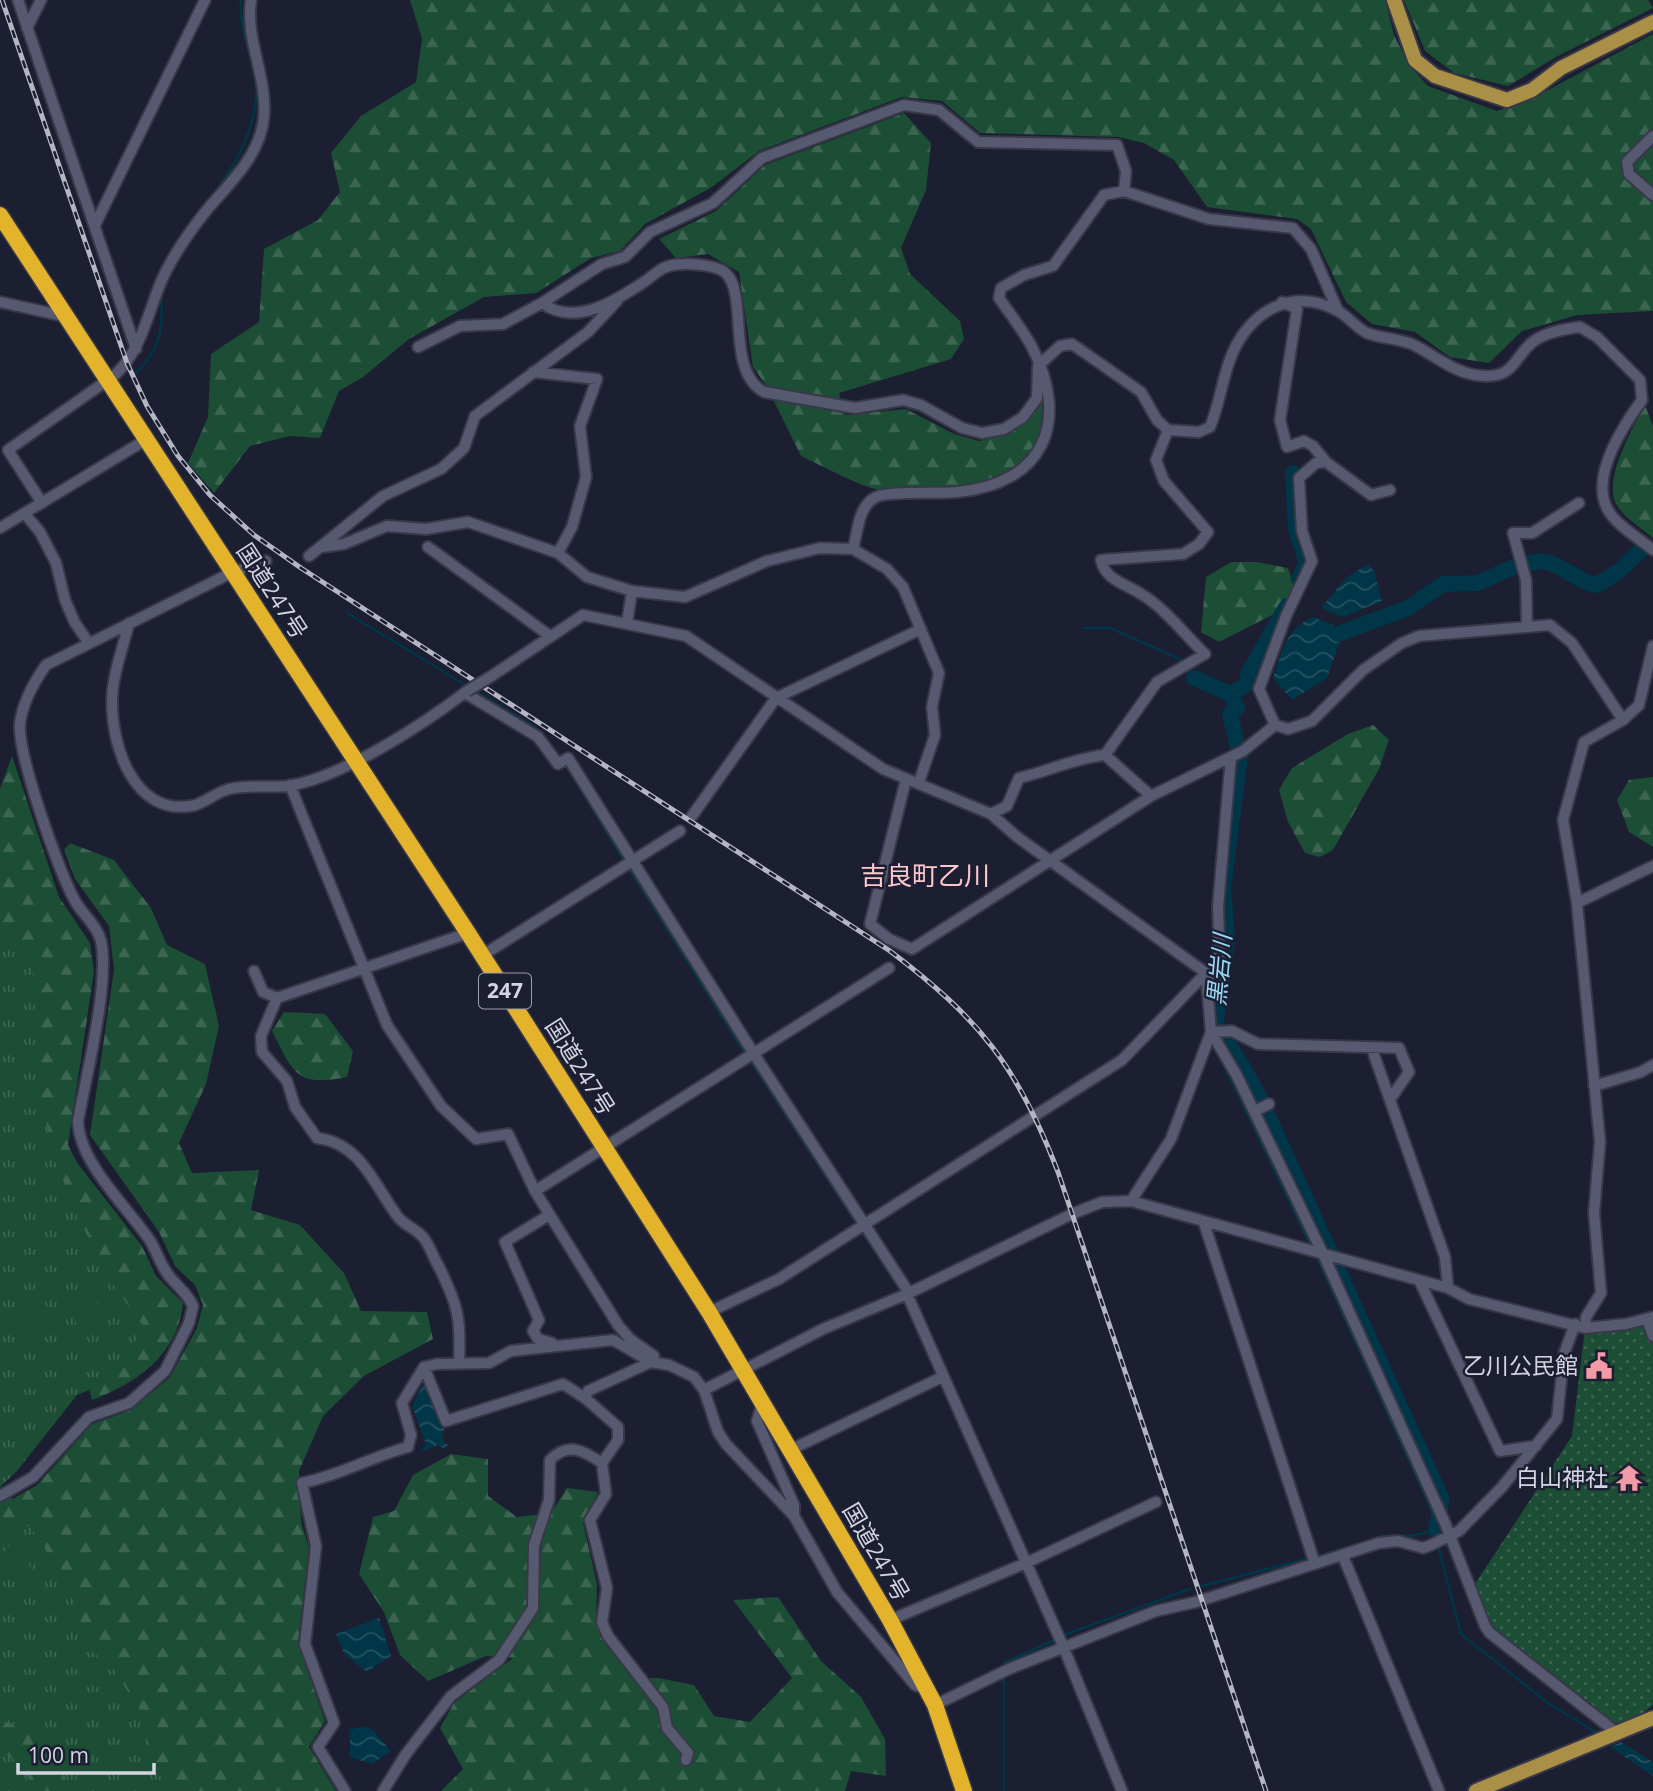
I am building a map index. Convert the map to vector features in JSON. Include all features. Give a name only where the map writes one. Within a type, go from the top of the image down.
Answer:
[{"type":"highway","name":"国道247号","points":[[0,216],[483,955],[709,1312],[890,1620],[927,1689],[964,1791]]},
{"type":"main road","points":[[1394,0],[1415,60],[1435,76],[1493,98],[1507,100],[1532,90],[1561,68],[1653,22]]},
{"type":"main road","points":[[1476,1791],[1653,1718]]},
{"type":"street","points":[[18,0],[136,349]]},
{"type":"street","points":[[27,28],[41,0]]},
{"type":"street","points":[[94,225],[205,0]]},
{"type":"street","points":[[41,503],[8,450],[108,380],[127,363],[136,349],[166,272],[210,207],[237,178],[255,148],[264,118],[263,79],[249,13],[251,0]]},
{"type":"street","points":[[418,347],[460,326],[503,324],[542,303],[602,264],[625,257],[650,232],[713,204],[762,158],[904,105],[939,110],[978,142],[1117,145],[1126,171],[1124,191]]},
{"type":"street","points":[[1653,136],[1627,162],[1629,174],[1653,195]]},
{"type":"street","points":[[853,549],[864,507],[878,496],[958,492],[998,485],[1035,459],[1047,433],[1050,407],[1032,349],[999,298],[1001,288],[1024,275],[1053,266],[1104,195],[1124,191],[1209,219],[1293,228],[1311,249],[1338,311]]},
{"type":"street","points":[[309,556],[383,496],[441,469],[464,448],[475,416],[588,332],[622,297],[666,267],[701,265],[729,274],[734,285],[743,359],[753,386],[764,392],[855,408],[903,400],[921,405],[962,428],[982,433],[1004,429],[1023,417],[1038,398],[1038,366],[1060,346],[1072,344],[1141,392],[1157,420],[1168,430],[1199,432],[1210,427],[1222,379],[1244,333],[1266,312],[1282,302],[1303,299],[1338,311],[1366,333],[1412,344],[1444,365],[1489,377],[1509,372],[1534,341],[1560,330],[1580,327],[1597,337],[1640,380],[1642,400],[1616,435],[1601,493],[1609,513],[1653,550]]},
{"type":"street","points":[[542,303],[551,310],[575,315],[622,297]]},
{"type":"street","points":[[0,302],[68,317]]},
{"type":"street","points":[[1282,302],[1297,309],[1280,420],[1287,447],[1304,441],[1313,446],[1325,462],[1371,495],[1390,490]]},
{"type":"street","points":[[533,372],[597,379],[580,426],[586,477],[572,527],[558,553]]},
{"type":"street","points":[[1105,755],[1157,682],[1205,654],[1142,594],[1123,586],[1103,570],[1101,561],[1183,554],[1199,544],[1208,532],[1164,481],[1156,460],[1168,430]]},
{"type":"street","points":[[0,528],[147,439]]},
{"type":"street","points":[[1325,462],[1316,463],[1300,478],[1302,531],[1312,561],[1259,689],[1275,725],[1288,729],[1312,721],[1363,670],[1402,643],[1419,636],[1527,625],[1550,625],[1572,643],[1623,720]]},
{"type":"street","points":[[1527,625],[1526,580],[1513,533],[1532,533],[1579,503]]},
{"type":"street","points":[[25,514],[40,532],[56,563],[65,600],[75,623],[89,643]]},
{"type":"street","points":[[322,547],[344,544],[387,526],[426,529],[468,522],[558,553],[587,577],[632,591],[685,597],[767,561],[820,548],[853,549],[887,569],[903,587],[939,673],[932,707],[935,735],[919,782]]},
{"type":"street","points":[[428,547],[550,636]]},
{"type":"street","points":[[0,1496],[33,1477],[89,1417],[129,1403],[165,1371],[189,1323],[194,1306],[188,1294],[167,1273],[151,1242],[87,1155],[78,1138],[78,1121],[104,965],[100,938],[67,884],[40,810],[20,745],[20,722],[31,687],[46,665],[233,572],[266,561]]},
{"type":"street","points":[[627,623],[632,591]]},
{"type":"street","points":[[129,623],[113,690],[113,723],[124,762],[139,790],[152,800],[168,806],[192,806],[229,789],[290,785],[355,762],[490,677],[583,614],[686,636],[883,769],[991,814],[1207,979],[1212,1032],[1255,1111],[1324,1256],[1436,1503],[1445,1524],[1446,1537],[1490,1633],[1606,1737]]},
{"type":"street","points":[[692,816],[776,698],[921,629]]},
{"type":"street","points":[[935,1705],[1063,1646],[1156,1611],[1196,1602],[1379,1543],[1398,1541],[1423,1548],[1431,1545],[1470,1521],[1557,1419],[1564,1354],[1601,1293],[1594,1213],[1600,1142],[1577,903],[1563,820],[1584,742],[1623,720],[1639,705],[1653,646]]},
{"type":"street","points":[[466,692],[538,737],[563,761],[632,861],[905,1295],[1029,1561],[1122,1791]]},
{"type":"street","points":[[906,779],[870,924],[889,939],[912,949],[1152,796],[1243,751],[1275,725]]},
{"type":"street","points":[[991,814],[1007,806],[1019,778],[1059,768],[1079,757],[1105,755],[1152,796]]},
{"type":"street","points":[[709,1312],[779,1279],[1122,1060],[1207,979],[1220,973],[1218,906],[1231,757]]},
{"type":"street","points":[[290,785],[387,1025],[441,1106],[476,1139],[508,1134],[535,1191],[618,1325],[630,1339],[669,1365],[694,1377],[704,1390],[718,1432],[726,1444],[794,1516],[837,1592],[915,1685],[927,1689]]},
{"type":"street","points":[[483,955],[680,831]]},
{"type":"street","points":[[1577,903],[1653,866]]},
{"type":"street","points":[[254,971],[263,992],[277,998],[468,933]]},
{"type":"street","points":[[535,1191],[605,1150],[889,968]]},
{"type":"street","points":[[277,998],[261,1036],[262,1052],[287,1081],[295,1107],[317,1138],[335,1140],[354,1153],[377,1183],[399,1219],[423,1237],[454,1298],[461,1321],[459,1362]]},
{"type":"street","points":[[1212,1032],[1231,1031],[1258,1044],[1399,1048],[1409,1072],[1391,1098]]},
{"type":"street","points":[[1131,1201],[1171,1139],[1212,1032]]},
{"type":"street","points":[[1371,1049],[1391,1098],[1445,1257],[1448,1288]]},
{"type":"street","points":[[1594,1086],[1641,1072],[1653,1065]]},
{"type":"street","points":[[1255,1111],[1269,1104]]},
{"type":"street","points":[[704,1390],[823,1329],[905,1295],[1102,1202],[1131,1201],[1448,1288],[1469,1299],[1580,1326],[1626,1324],[1650,1318],[1653,1336]]},
{"type":"street","points":[[549,1214],[505,1242],[540,1320],[533,1331],[538,1339],[558,1344]]},
{"type":"street","points":[[1204,1223],[1315,1564]]},
{"type":"street","points":[[1420,1282],[1500,1451],[1536,1446]]},
{"type":"street","points":[[424,1367],[459,1362],[489,1363],[511,1351],[613,1340],[651,1362],[669,1365]]},
{"type":"street","points":[[585,1398],[588,1391],[651,1362]]},
{"type":"street","points":[[424,1367],[446,1421],[563,1384],[585,1398],[618,1427],[618,1440],[602,1463],[606,1494],[590,1520],[607,1588],[602,1622],[608,1636],[663,1707],[667,1728],[688,1753],[686,1760]]},
{"type":"street","points":[[345,1791],[318,1746],[334,1723],[305,1644],[316,1546],[302,1483],[337,1476],[386,1453],[408,1447],[411,1435],[402,1403],[424,1367]]},
{"type":"street","points":[[790,1450],[942,1377]]},
{"type":"street","points":[[762,1404],[757,1421],[794,1505],[794,1516]]},
{"type":"street","points":[[383,1791],[406,1754],[451,1696],[499,1660],[533,1608],[534,1545],[550,1500],[550,1460],[561,1449],[573,1448],[602,1463]]},
{"type":"street","points":[[890,1620],[1029,1561],[1156,1502]]},
{"type":"street","points":[[1343,1556],[1439,1791]]},
{"type":"green space","points":[[410,0],[1385,0],[1394,35],[1409,65],[1428,86],[1497,111],[1535,97],[1653,34],[1653,311],[1577,315],[1522,331],[1489,363],[1450,357],[1415,332],[1372,324],[1346,302],[1311,229],[1297,219],[1207,207],[1174,160],[1144,143],[1118,137],[980,133],[942,101],[902,97],[759,151],[712,187],[645,224],[620,251],[591,258],[536,293],[484,297],[409,339],[363,377],[339,391],[320,438],[290,436],[250,446],[214,493],[188,463],[208,417],[211,354],[259,322],[264,249],[318,220],[340,192],[331,153],[361,116],[416,82],[422,39]]},
{"type":"green space","points":[[1404,0],[1648,0],[1653,8],[1556,57],[1508,86],[1454,73],[1425,51]]},
{"type":"green space","points":[[904,113],[931,143],[926,190],[901,248],[910,274],[960,321],[964,339],[951,359],[839,393],[845,415],[906,409],[954,434],[979,441],[1005,435],[1026,420],[1042,402],[1040,435],[1032,454],[1021,465],[984,481],[938,490],[880,490],[862,485],[801,456],[766,385],[753,367],[739,272],[708,254],[676,258],[659,239],[716,211],[765,165]]},
{"type":"green space","points":[[1645,405],[1653,426],[1653,538],[1623,514],[1613,493],[1613,481],[1621,453]]},
{"type":"green space","points":[[1231,562],[1257,562],[1288,568],[1294,587],[1282,610],[1219,642],[1201,632],[1206,577]]},
{"type":"green space","points":[[1373,725],[1389,740],[1379,769],[1333,850],[1320,857],[1305,853],[1288,822],[1279,790],[1292,768],[1348,734]]},
{"type":"green space","points":[[12,756],[59,897],[90,943],[94,972],[68,1145],[78,1164],[142,1246],[156,1276],[183,1303],[173,1338],[152,1365],[124,1385],[92,1400],[88,1385],[130,1349],[144,1327],[114,1286],[84,1229],[56,1164],[41,1101],[33,967],[17,944],[0,936],[0,789]]},
{"type":"green space","points":[[1653,777],[1653,847],[1629,832],[1617,800],[1629,780]]},
{"type":"green space","points":[[70,843],[114,860],[151,908],[167,945],[205,964],[219,1026],[206,1084],[179,1143],[192,1173],[259,1170],[251,1210],[300,1225],[344,1273],[361,1311],[427,1312],[433,1339],[364,1376],[323,1416],[299,1471],[301,1522],[309,1548],[298,1643],[325,1721],[309,1747],[336,1791],[170,1791],[149,1759],[141,1712],[111,1665],[92,1652],[64,1576],[30,1526],[0,1531],[0,1506],[37,1485],[92,1424],[131,1410],[170,1377],[197,1328],[203,1305],[195,1285],[175,1266],[159,1232],[90,1135],[114,970],[109,926],[75,879],[64,850]]},
{"type":"green space","points":[[0,928],[39,963],[64,1161],[157,1324],[101,1385],[77,1395],[17,1471],[0,1487]]},
{"type":"green space","points":[[284,1012],[325,1014],[353,1051],[347,1077],[317,1080],[299,1074],[292,1067],[272,1031]]},
{"type":"green space","points":[[33,1298],[45,1302],[49,1314],[45,1326],[33,1330],[21,1326],[17,1314],[21,1302]]},
{"type":"green space","points":[[89,1300],[100,1304],[104,1315],[100,1326],[89,1330],[78,1326],[74,1315],[78,1304]]},
{"type":"green space","points":[[1653,1317],[1653,1705],[1617,1733],[1490,1633],[1471,1590],[1572,1436],[1585,1328]]},
{"type":"green space","points":[[451,1454],[488,1459],[488,1496],[517,1517],[551,1513],[567,1488],[598,1492],[583,1523],[597,1584],[596,1624],[632,1678],[658,1678],[694,1685],[714,1716],[750,1722],[792,1678],[733,1600],[778,1597],[821,1661],[861,1697],[885,1739],[886,1776],[851,1771],[845,1791],[441,1791],[463,1769],[440,1728],[454,1703],[513,1658],[486,1656],[428,1681],[400,1655],[384,1612],[359,1574],[373,1517],[394,1511],[413,1475]]},
{"type":"green space","points":[[0,1487],[39,1524],[187,1791],[0,1791]]},
{"type":"green space","points":[[11,1544],[23,1553],[30,1566],[32,1576],[22,1583],[6,1574],[1,1562],[0,1557]]},
{"type":"green space","points":[[0,1587],[9,1589],[17,1605],[7,1616],[0,1615]]},
{"type":"green space","points":[[0,1722],[28,1728],[47,1743],[55,1753],[69,1791],[46,1791],[39,1788],[7,1754],[0,1751]]},
{"type":"water","points":[[1368,564],[1374,571],[1382,601],[1343,617],[1321,608],[1347,577]]},
{"type":"water","points":[[1313,617],[1334,625],[1341,638],[1327,678],[1292,700],[1273,678],[1282,650],[1291,634]]},
{"type":"water","points":[[426,1378],[441,1423],[445,1426],[442,1440],[448,1445],[444,1448],[437,1445],[421,1452],[426,1444],[412,1406]]},
{"type":"water","points":[[379,1618],[391,1656],[367,1672],[344,1654],[336,1634]]},
{"type":"water","points":[[367,1727],[373,1730],[391,1751],[372,1764],[350,1757],[350,1729]]},
{"type":"water","points":[[1621,1742],[1653,1762],[1653,1776],[1610,1747]]},
{"type":"waterway","points":[[213,195],[244,144],[256,101],[255,75],[242,22],[241,0]]},
{"type":"waterway","points":[[135,374],[155,348],[162,319],[161,297]]},
{"type":"waterway","name":"黒岩川","points":[[1293,473],[1296,529],[1307,563],[1299,579]]},
{"type":"waterway","points":[[1526,565],[1535,562],[1552,564],[1596,585],[1618,572],[1641,550]]},
{"type":"waterway","points":[[1338,634],[1408,608],[1443,584],[1478,583],[1518,565]]},
{"type":"waterway","name":"黒岩川","points":[[1287,606],[1249,672],[1247,684],[1231,694],[1237,708],[1230,714],[1240,757],[1223,889],[1227,936],[1215,1024],[1242,1065],[1265,1109],[1442,1499],[1436,1530]]},
{"type":"waterway","points":[[347,613],[467,686]]},
{"type":"waterway","points":[[1083,628],[1110,628],[1180,659]]},
{"type":"waterway","points":[[1189,669],[1194,678]]},
{"type":"waterway","points":[[1194,678],[1231,694]]},
{"type":"waterway","points":[[475,691],[535,727],[562,759]]},
{"type":"waterway","points":[[566,765],[624,861]]},
{"type":"waterway","points":[[628,867],[745,1054]]},
{"type":"waterway","points":[[1218,1053],[1310,1245]]},
{"type":"waterway","points":[[749,1059],[858,1226]]},
{"type":"waterway","points":[[862,1232],[903,1294]]},
{"type":"waterway","points":[[1318,1260],[1436,1520]]},
{"type":"waterway","points":[[1317,1557],[1383,1536],[1412,1536],[1436,1530],[1437,1540]]},
{"type":"waterway","points":[[1438,1546],[1461,1634],[1548,1703],[1600,1735]]},
{"type":"waterway","points":[[1202,1586],[1310,1558]]},
{"type":"waterway","points":[[1035,1570],[1064,1635],[1190,1589]]},
{"type":"waterway","points":[[1004,1663],[1052,1641]]},
{"type":"waterway","points":[[1004,1679],[1004,1791]]},
{"type":"railway","points":[[2,0],[127,363],[147,406],[178,456],[210,495],[254,535],[301,568],[890,951],[949,999],[993,1048],[1028,1103],[1058,1172],[1266,1791]]},
{"type":"place","name":"乙川公民館","points":[[1599,1366]]},
{"type":"place","name":"白山神社","points":[[1629,1478]]},
{"type":"district","name":"吉良町乙川","points":[[925,876]]}]
